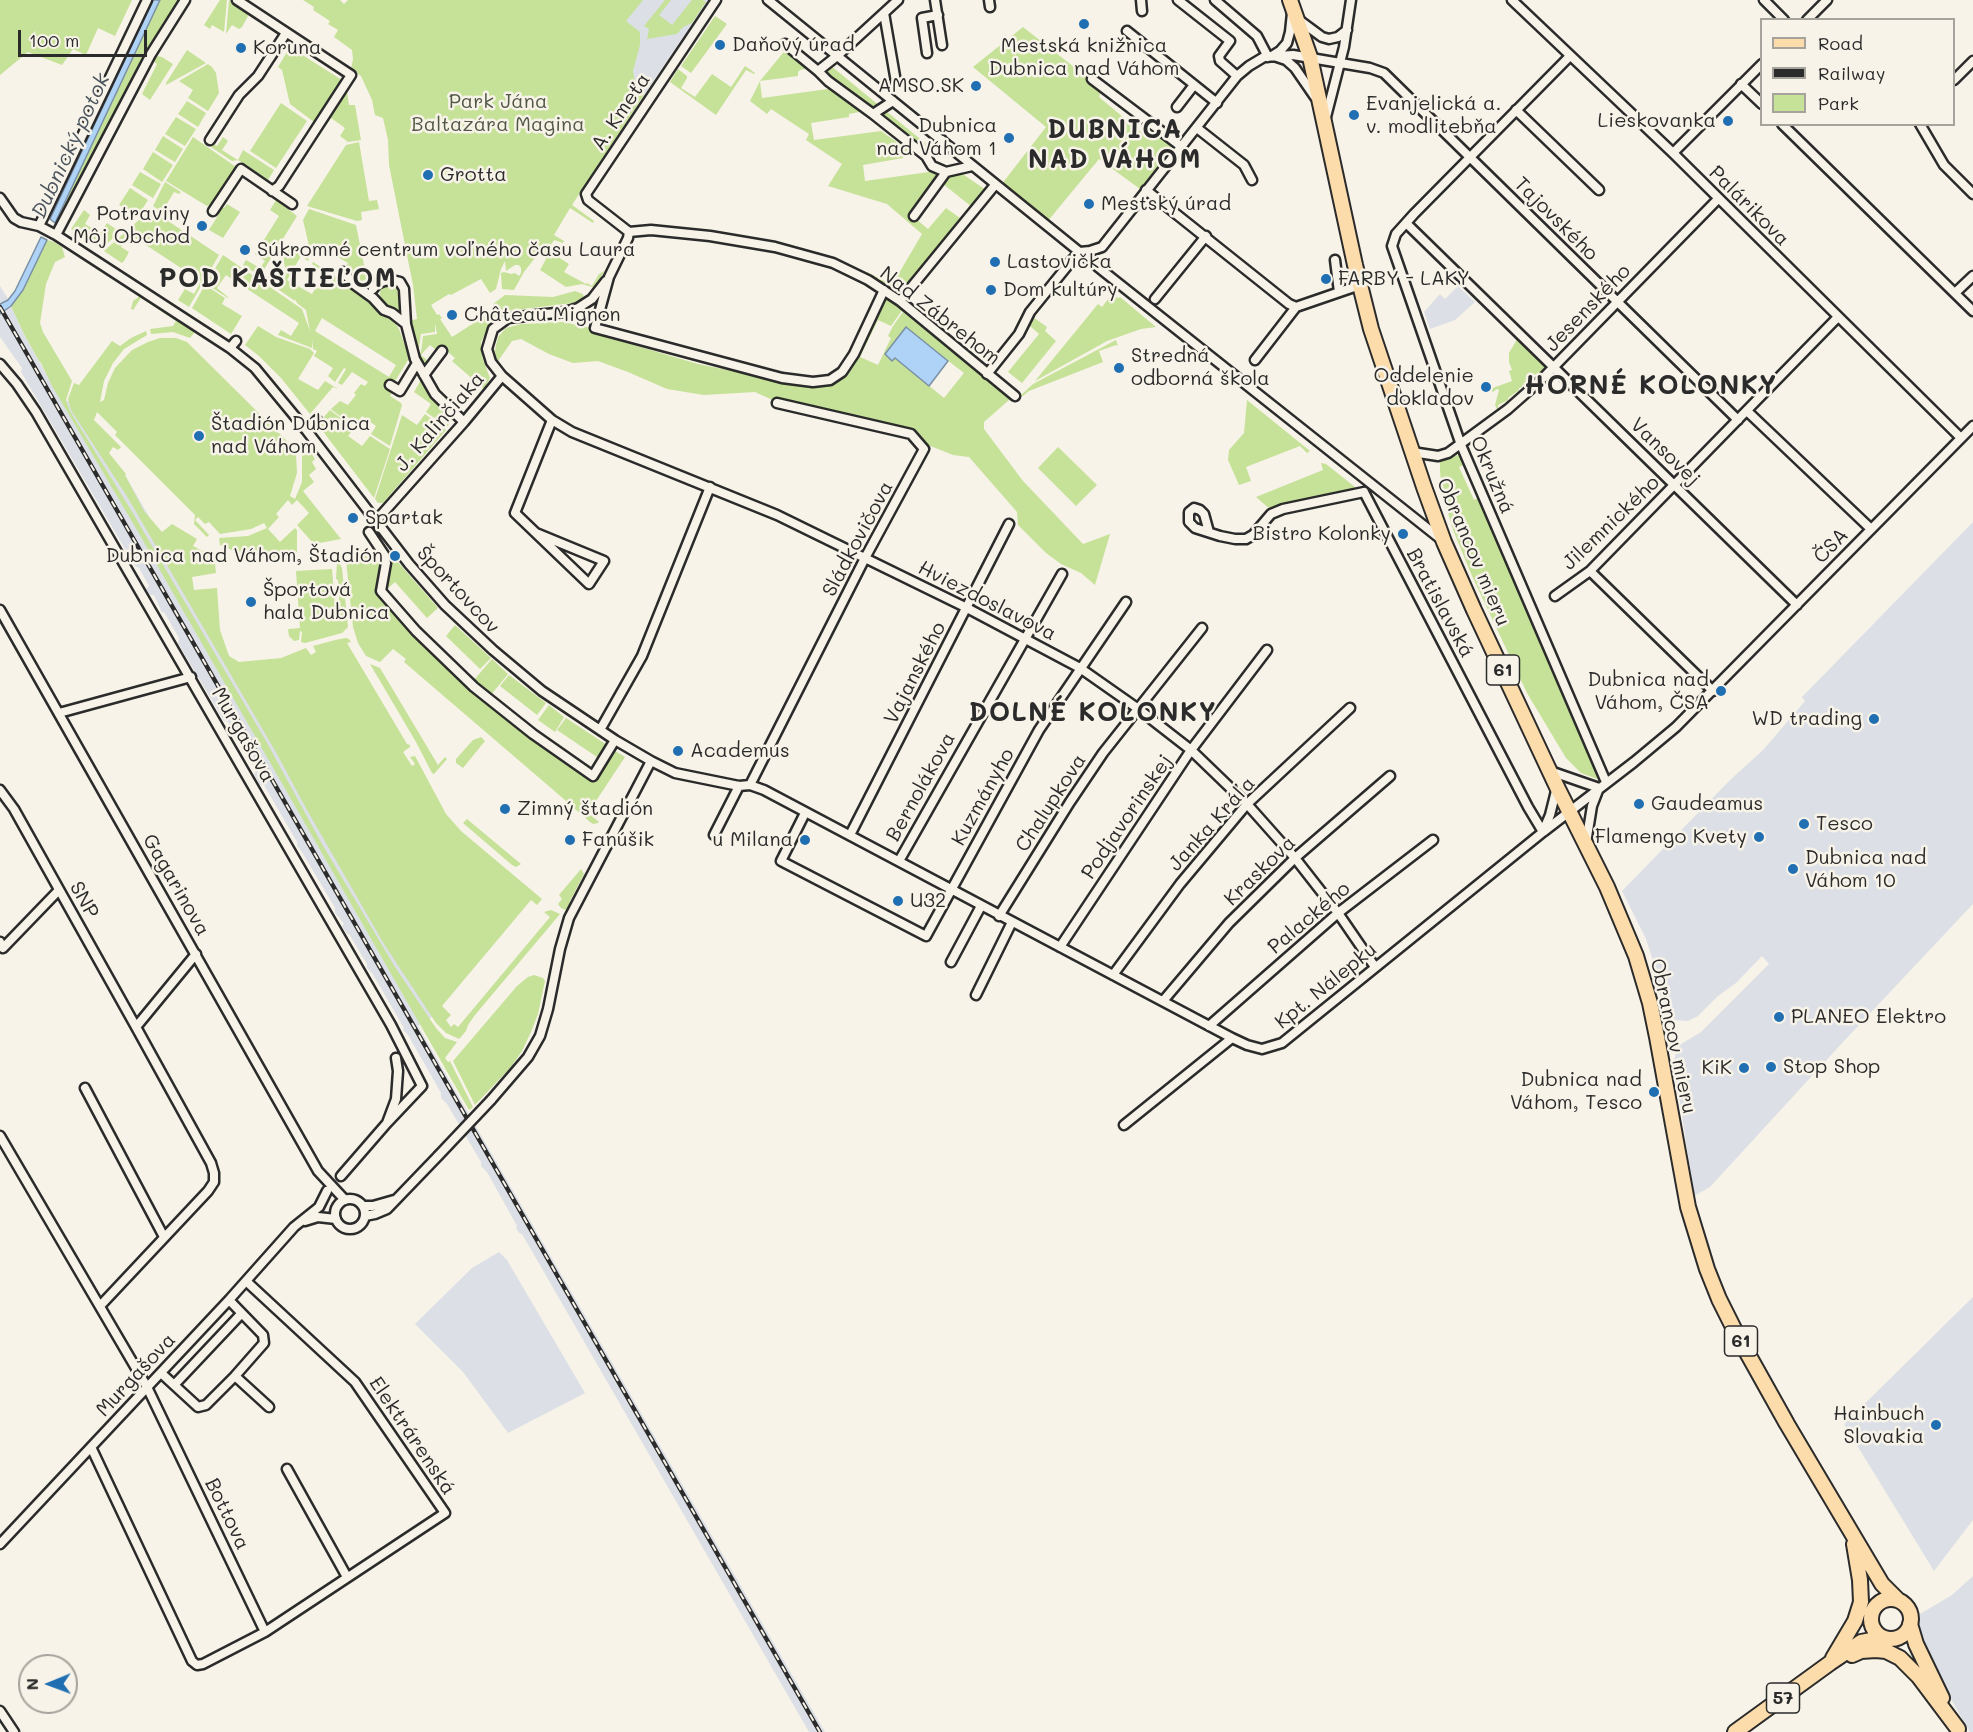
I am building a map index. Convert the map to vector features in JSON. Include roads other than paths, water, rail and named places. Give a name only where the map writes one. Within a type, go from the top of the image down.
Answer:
[{"type":"main road","name":"Obrancov mieru","points":[[1293,8],[1310,57],[1360,285],[1383,368],[1444,542],[1557,787],[1625,926],[1643,976],[1657,1037],[1688,1207],[1702,1256],[1719,1299],[1787,1424],[1851,1533]]},
{"type":"main road","name":"61","points":[[1851,1533],[1882,1584],[1909,1611],[1916,1644],[1959,1730]]},
{"type":"main road","points":[[1830,1663],[1848,1636],[1861,1602],[1860,1580],[1851,1533]]},
{"type":"main road","name":"61","points":[[1862,1551],[1874,1587],[1873,1629],[1910,1651],[1934,1682]]},
{"type":"main road","points":[[1872,1611],[1886,1599],[1898,1600]]},
{"type":"main road","name":"57","points":[[1830,1663],[1863,1631],[1872,1611]]},
{"type":"main road","points":[[1887,1639],[1903,1636],[1910,1624]]},
{"type":"main road","name":"57","points":[[1735,1732],[1861,1642],[1887,1639]]},
{"type":"main road","points":[[1830,1663],[1866,1650],[1881,1650],[1896,1655],[1913,1670],[1959,1730]]},
{"type":"street","points":[[48,230],[147,0]]},
{"type":"street","points":[[48,230],[185,0]]},
{"type":"street","points":[[237,0],[351,75],[279,186],[272,191]]},
{"type":"street","name":"A. Kmeťa","points":[[629,232],[588,200],[586,194],[716,0]]},
{"type":"street","name":"Bratislavská","points":[[768,0],[995,185],[1444,542]]},
{"type":"street","points":[[818,71],[898,0]]},
{"type":"street","points":[[935,0],[942,45]]},
{"type":"street","points":[[1141,0],[1142,11]]},
{"type":"street","points":[[1178,0],[1230,41],[1219,56],[1220,61],[1238,76]]},
{"type":"street","points":[[1215,0],[1257,36],[1270,56],[1286,60],[1295,68],[1321,106]]},
{"type":"street","points":[[1224,8],[1230,0]]},
{"type":"street","points":[[1324,126],[1340,63],[1351,0]]},
{"type":"street","name":"Palárikova","points":[[1512,0],[1673,153],[1961,438]]},
{"type":"street","points":[[1764,0],[1782,18]]},
{"type":"street","points":[[1809,18],[1827,0]]},
{"type":"street","points":[[1293,8],[1322,37],[1329,39],[1338,37],[1347,30]]},
{"type":"street","points":[[987,374],[1019,334],[1030,312],[1080,252],[1102,247],[1238,76],[1249,66],[1280,51],[1287,43],[1293,8]]},
{"type":"street","points":[[884,13],[896,82]]},
{"type":"street","points":[[927,53],[922,18],[938,15]]},
{"type":"street","points":[[1127,31],[1217,103]]},
{"type":"street","points":[[210,140],[238,96],[258,76],[286,33]]},
{"type":"street","points":[[785,44],[828,81],[926,156],[932,166],[946,172],[972,166]]},
{"type":"street","name":"Tajovského","points":[[1270,56],[1310,57],[1370,68],[1384,73],[1738,420]]},
{"type":"street","name":"Okružná","points":[[1570,56],[1406,223],[1394,237],[1392,249],[1461,445],[1602,785]]},
{"type":"street","points":[[1955,78],[1973,61]]},
{"type":"street","points":[[1673,153],[1760,65]]},
{"type":"street","points":[[1092,79],[1182,147]]},
{"type":"street","points":[[1741,84],[1760,103]]},
{"type":"street","points":[[1177,107],[1194,85]]},
{"type":"street","points":[[873,114],[893,101]]},
{"type":"street","points":[[1516,110],[1599,190]]},
{"type":"street","points":[[1784,126],[1973,311]]},
{"type":"street","points":[[1921,126],[1944,165],[1973,194]]},
{"type":"street","points":[[1197,128],[1244,165],[1252,180]]},
{"type":"street","points":[[926,156],[942,140]]},
{"type":"street","points":[[213,211],[241,170],[292,204]]},
{"type":"street","points":[[914,216],[946,172]]},
{"type":"street","points":[[900,301],[995,185]]},
{"type":"street","points":[[1146,190],[1289,304],[1296,307]]},
{"type":"street","points":[[0,198],[14,218],[48,230],[230,348],[255,368],[307,431],[317,420]]},
{"type":"street","name":"Jesenského","points":[[1412,452],[1438,456],[1448,453],[1508,409],[1553,367],[1718,199]]},
{"type":"street","name":"Vansovej","points":[[1406,223],[1797,605]]},
{"type":"street","name":"Nad Zábrehom","points":[[629,232],[651,230],[710,236],[775,247],[833,263],[868,280],[900,301],[1015,396]]},
{"type":"street","points":[[629,232],[609,277],[595,328],[782,378],[813,382],[830,380],[842,372],[854,354],[884,290]]},
{"type":"street","points":[[1155,299],[1206,236]]},
{"type":"street","points":[[1102,247],[1103,271]]},
{"type":"street","points":[[1335,260],[1339,292]]},
{"type":"street","points":[[343,272],[384,310],[392,312],[406,324]]},
{"type":"street","points":[[1955,293],[1973,276]]},
{"type":"street","name":"J. Kalinčiaka","points":[[375,522],[502,376],[491,362],[487,349],[493,329],[508,318],[565,312],[578,308],[592,299],[609,277]]},
{"type":"street","points":[[373,289],[384,281],[400,282],[404,289],[406,324],[417,363],[435,394],[464,422]]},
{"type":"street","points":[[1254,360],[1296,307],[1360,285]]},
{"type":"street","name":"Jilemnického","points":[[1555,596],[1590,571],[1838,317]]},
{"type":"street","points":[[230,348],[236,341]]},
{"type":"street","points":[[424,375],[442,351]]},
{"type":"street","points":[[390,385],[400,391],[417,363]]},
{"type":"street","name":"Murgašova","points":[[0,364],[36,412],[392,1025],[422,1086],[341,1176]]},
{"type":"street","name":"Hviezdoslavova","points":[[502,376],[552,420],[572,432],[777,515],[1025,637],[1080,668],[1191,750],[1247,804],[1295,858],[1376,967]]},
{"type":"street","name":"Sládkovičova","points":[[750,786],[865,558],[924,449],[911,434],[777,404]]},
{"type":"street","points":[[1747,411],[1871,529]]},
{"type":"street","points":[[536,533],[604,561],[589,584],[515,513],[552,420]]},
{"type":"street","name":"ČSA","points":[[1569,811],[1667,735],[1973,426]]},
{"type":"street","name":"Športovcov","points":[[307,431],[375,522],[445,605],[493,650],[542,691],[615,740],[675,773],[764,790],[805,813]]},
{"type":"street","points":[[1209,532],[1235,539],[1246,539],[1253,535],[1271,514],[1283,508],[1364,492],[1368,483]]},
{"type":"street","points":[[600,730],[642,656],[710,487]]},
{"type":"street","name":"Bratislavská","points":[[1364,492],[1543,832]]},
{"type":"street","name":"Vajanského","points":[[850,836],[1009,524]]},
{"type":"street","name":"Športovcov","points":[[369,532],[385,555],[386,563],[381,591],[416,631],[474,687],[533,734],[593,776],[615,740]]},
{"type":"street","points":[[1590,571],[1713,691]]},
{"type":"street","name":"Bernolákova","points":[[899,861],[1062,574]]},
{"type":"street","name":"Kuzmányho","points":[[805,813],[781,861],[926,936],[1039,730],[1126,602]]},
{"type":"street","name":"Gagarinova","points":[[0,610],[322,1177],[340,1204]]},
{"type":"street","name":"Chalupkova","points":[[999,916],[1103,753],[1202,628]]},
{"type":"street","name":"Podjavorinskej","points":[[1060,947],[1191,750],[1267,650]]},
{"type":"street","points":[[59,714],[190,677]]},
{"type":"street","name":"Janka Kráľa","points":[[1113,975],[1180,884],[1247,804],[1350,708]]},
{"type":"street","points":[[365,1216],[375,1215],[387,1209],[491,1100],[528,1057],[540,1036],[548,1009],[569,918],[651,761]]},
{"type":"street","points":[[1550,771],[1602,785],[1592,806],[1586,846]]},
{"type":"street","name":"Kraskova","points":[[1163,1001],[1229,923],[1295,858],[1390,776]]},
{"type":"street","points":[[714,835],[739,786]]},
{"type":"street","points":[[1543,832],[1557,787]]},
{"type":"street","name":"SNP","points":[[0,790],[14,809],[136,1027],[211,1163],[214,1173],[214,1182],[208,1191],[100,1306]]},
{"type":"street","name":"Kpt. Nálepku","points":[[805,813],[1232,1038],[1262,1049],[1282,1043],[1569,811]]},
{"type":"street","name":"Palackého","points":[[1209,1026],[1338,913],[1433,840]]},
{"type":"street","points":[[1,948],[59,890]]},
{"type":"street","points":[[951,962],[981,906]]},
{"type":"street","points":[[976,995],[1012,922]]},
{"type":"street","points":[[136,1027],[196,954]]},
{"type":"street","points":[[1124,1125],[1232,1038]]},
{"type":"street","name":"Murgašova","points":[[387,1123],[396,1099],[398,1071],[396,1058]]},
{"type":"street","points":[[85,1088],[164,1237]]},
{"type":"street","name":"Bottova","points":[[0,1136],[147,1387],[265,1632]]},
{"type":"street","name":"Gagarinova","points":[[322,1177],[327,1191],[340,1204]]},
{"type":"street","name":"Murgašova","points":[[0,1544],[229,1300],[294,1227],[319,1207],[327,1191]]},
{"type":"street","points":[[363,1206],[374,1206],[397,1199]]},
{"type":"street","points":[[319,1207],[357,1200],[363,1206],[365,1216],[360,1225],[353,1228],[341,1226],[336,1219],[340,1204]]},
{"type":"street","name":"Murgašova","points":[[294,1227],[318,1216],[336,1219]]},
{"type":"street","name":"Elektrárenská","points":[[246,1281],[355,1382],[445,1513],[265,1632]]},
{"type":"street","points":[[161,1372],[198,1407],[206,1405],[235,1376],[264,1343],[263,1335],[229,1300]]},
{"type":"street","points":[[175,1384],[241,1314]]},
{"type":"street","points":[[235,1376],[269,1407]]},
{"type":"street","points":[[91,1447],[192,1661],[197,1665],[203,1664],[265,1632]]},
{"type":"street","points":[[287,1469],[347,1577]]},
{"type":"street","points":[[0,1711],[14,1732]]},
{"type":"water","points":[[153,0],[160,0],[55,223],[50,219]]},
{"type":"water","points":[[41,237],[47,240],[23,290],[11,306],[0,314],[0,304],[8,300],[15,291]]},
{"type":"water","points":[[906,327],[948,361],[929,386],[895,358],[892,361],[885,354]]},
{"type":"railway","points":[[0,307],[820,1732]]},
{"type":"place","name":"Mestská knižnica Dubnica nad Váhom","points":[[1084,24]]},
{"type":"place","name":"Daňový úrad","points":[[720,45]]},
{"type":"place","name":"Koruna","points":[[241,48]]},
{"type":"place","name":"AMSO.SK","points":[[976,86]]},
{"type":"place","name":"Evanjelická a. v. modlitebňa","points":[[1354,115]]},
{"type":"place","name":"Lieskovanka","points":[[1728,121]]},
{"type":"place","name":"Dubnica nad Váhom 1","points":[[1009,138]]},
{"type":"place","name":"Grotta","points":[[428,175]]},
{"type":"place","name":"Mestský úrad","points":[[1089,204]]},
{"type":"place","name":"Potraviny Môj Obchod","points":[[202,226]]},
{"type":"place","name":"Súkromné centrum voľného času Laura","points":[[245,250]]},
{"type":"place","name":"Lastovička","points":[[995,262]]},
{"type":"place","name":"FARBY - LAKY","points":[[1326,279]]},
{"type":"place","name":"Dom kultúry","points":[[991,290]]},
{"type":"place","name":"Château Mignon","points":[[452,315]]},
{"type":"place","name":"Stredná odborná škola","points":[[1119,368]]},
{"type":"place","name":"Oddelenie dokladov","points":[[1486,387]]},
{"type":"place","name":"Štadión Dubnica nad Váhom","points":[[199,436]]},
{"type":"place","name":"Spartak","points":[[353,518]]},
{"type":"place","name":"Bistro Kolonky","points":[[1403,534]]},
{"type":"place","name":"Dubnica nad Váhom, Štadión","points":[[395,556]]},
{"type":"place","name":"Športová hala Dubnica","points":[[251,602]]},
{"type":"place","name":"Dubnica nad Váhom, ČSA","points":[[1721,691]]},
{"type":"place","name":"WD trading","points":[[1874,719]]},
{"type":"place","name":"Academus","points":[[678,751]]},
{"type":"place","name":"Gaudeamus","points":[[1639,804]]},
{"type":"place","name":"Zimný štadión","points":[[505,809]]},
{"type":"place","name":"Tesco","points":[[1804,824]]},
{"type":"place","name":"Flamengo Kvety","points":[[1759,837]]},
{"type":"place","name":"Fanúšik","points":[[570,840]]},
{"type":"place","name":"u Milana","points":[[805,840]]},
{"type":"place","name":"Dubnica nad Váhom 10","points":[[1793,869]]},
{"type":"place","name":"U32","points":[[898,901]]},
{"type":"place","name":"PLANEO Elektro","points":[[1779,1017]]},
{"type":"place","name":"Stop Shop","points":[[1771,1067]]},
{"type":"place","name":"KiK","points":[[1744,1068]]},
{"type":"place","name":"Dubnica nad Váhom, Tesco","points":[[1654,1092]]},
{"type":"place","name":"Hainbuch Slovakia","points":[[1936,1425]]},
{"type":"district","name":"DUBNICA NAD VÁHOM","points":[[1115,145]]},
{"type":"district","name":"POD KAŠTIEĽOM","points":[[278,279]]},
{"type":"district","name":"HORNÉ KOLONKY","points":[[1651,386]]},
{"type":"district","name":"DOLNÉ KOLONKY","points":[[1093,713]]},
{"type":"park label","name":"Park Jána Baltazára Magina","points":[[498,114]]},
{"type":"water label","name":"Dubnický potok","points":[[71,146]]}]
